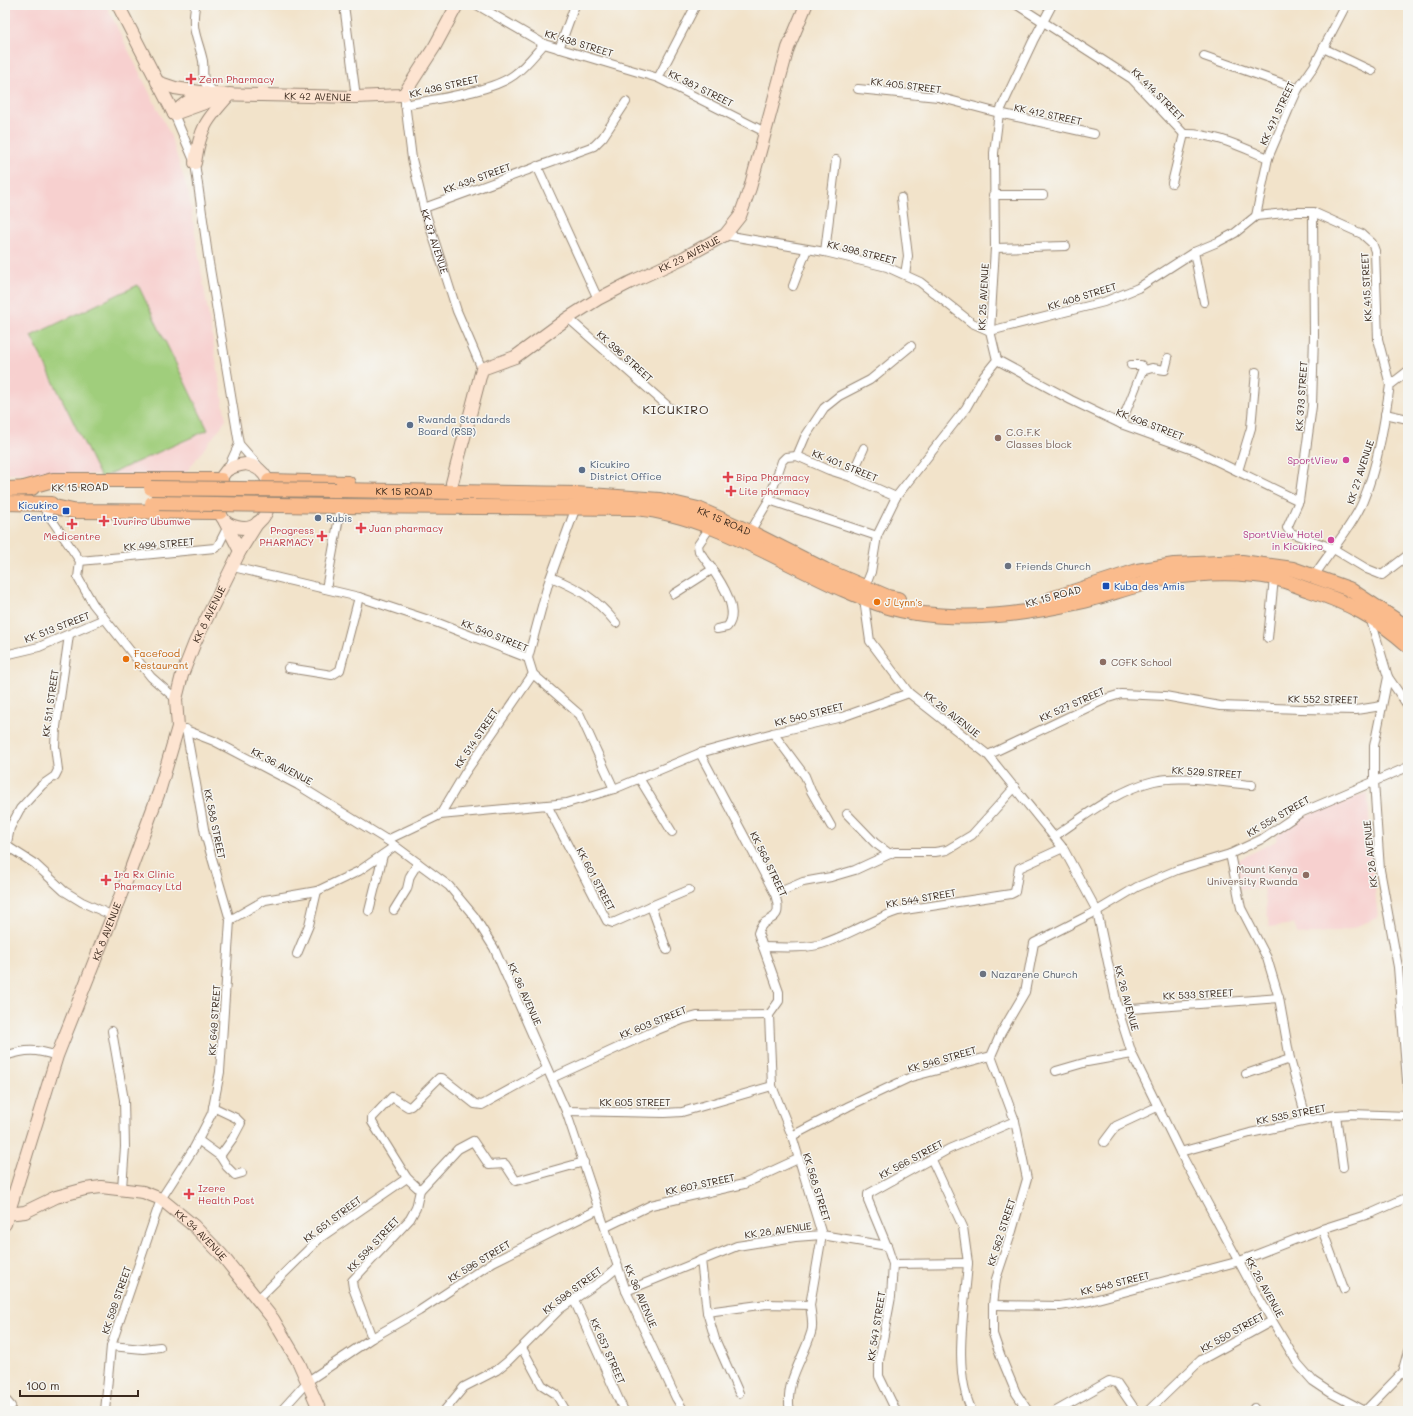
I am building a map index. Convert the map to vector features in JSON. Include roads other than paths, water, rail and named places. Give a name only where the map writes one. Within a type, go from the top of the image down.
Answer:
[{"type":"highway","points":[[24,488],[53,480],[224,475]]},
{"type":"highway","points":[[266,477],[471,483],[494,492]]},
{"type":"highway","name":"KK 15 ROAD","points":[[5,489],[151,488],[494,492],[576,494],[660,500],[698,509],[750,532],[826,570],[865,593],[940,608],[989,608],[1022,605],[1050,599],[1137,571],[1174,565],[1242,562],[1293,569],[1349,589],[1408,628]]},
{"type":"highway","name":"KK 15 ROAD","points":[[5,503],[152,503],[337,509],[576,507],[651,510],[711,526],[908,612],[939,616],[978,618],[1024,613],[1054,608],[1164,579],[1213,574],[1246,574],[1274,578],[1351,605],[1370,616],[1408,646]]},
{"type":"highway","points":[[41,504],[74,511],[224,520]]},
{"type":"highway","points":[[267,511],[337,509]]},
{"type":"highway","points":[[1308,589],[1314,576]]},
{"type":"main road","points":[[118,5],[174,114]]},
{"type":"main road","points":[[405,99],[457,5]]},
{"type":"main road","name":"KK 23 AVENUE","points":[[482,369],[515,357],[568,318],[598,299],[629,283],[685,258],[725,235],[740,216],[750,188],[788,48],[806,5]]},
{"type":"main road","points":[[157,82],[175,88],[212,94]]},
{"type":"main road","name":"KK 42 AVENUE","points":[[174,114],[180,106],[189,100],[212,94],[356,97],[397,96],[405,99]]},
{"type":"main road","points":[[195,163],[202,130],[208,119],[230,94]]},
{"type":"main road","name":"KK 42 AVENUE","points":[[174,114],[196,108],[230,94]]},
{"type":"main road","points":[[452,483],[482,369]]},
{"type":"main road","points":[[224,520],[241,529],[249,528],[264,518],[270,498],[266,477],[254,466],[246,464],[233,467],[224,475],[218,504],[224,520],[240,551]]},
{"type":"main road","name":"KK 8 AVENUE","points":[[6,1220],[57,1056],[111,915],[129,874],[182,728],[176,699],[182,675],[195,642],[240,551],[258,522]]},
{"type":"main road","name":"KK 34 AVENUE","points":[[6,1220],[56,1197],[85,1189],[108,1186],[143,1192],[161,1199],[194,1226],[238,1274],[258,1299],[288,1342],[308,1381],[320,1411]]},
{"type":"street","points":[[344,5],[356,97]]},
{"type":"street","name":"KK 438 STREET","points":[[477,5],[544,44],[658,78]]},
{"type":"street","points":[[559,49],[575,5]]},
{"type":"street","name":"KK 387 STREET","points":[[696,5],[658,78],[765,132]]},
{"type":"street","name":"KK 414 STREET","points":[[1017,5],[1043,20],[1132,79],[1184,134],[1199,133],[1222,139],[1268,158]]},
{"type":"street","name":"KK 25 AVENUE","points":[[997,360],[990,330],[995,248],[993,195],[994,153],[999,113],[1043,20],[1052,5]]},
{"type":"street","name":"KK 471 STREET","points":[[1256,216],[1268,158],[1298,89],[1314,66],[1322,48],[1346,5]]},
{"type":"street","points":[[195,7],[192,23],[194,35],[203,62],[204,79],[212,94]]},
{"type":"street","name":"KK 436 STREET","points":[[405,99],[468,93],[506,80],[515,75],[544,44]]},
{"type":"street","points":[[1322,48],[1372,71]]},
{"type":"street","points":[[1204,56],[1298,89]]},
{"type":"street","name":"KK 405 STREET","points":[[858,89],[938,97],[999,113]]},
{"type":"street","name":"KK 37 AVENUE","points":[[405,99],[412,159],[424,208],[457,312],[482,369]]},
{"type":"street","name":"KK 434 STREET","points":[[424,208],[594,146],[603,137],[626,102]]},
{"type":"street","name":"KK 412 STREET","points":[[999,113],[1094,134]]},
{"type":"street","points":[[174,114],[195,163],[209,263],[239,444],[266,477]]},
{"type":"street","points":[[1172,183],[1184,134]]},
{"type":"street","points":[[824,252],[836,160]]},
{"type":"street","points":[[537,166],[598,299]]},
{"type":"street","points":[[993,195],[1043,195]]},
{"type":"street","points":[[901,198],[908,256],[905,274]]},
{"type":"street","name":"KK 415 STREET","points":[[1256,216],[1313,212],[1362,234],[1372,243],[1375,252],[1378,339],[1390,385]]},
{"type":"street","name":"KK 373 STREET","points":[[1313,212],[1314,335],[1312,406],[1299,500],[1287,528],[1291,533],[1332,548]]},
{"type":"street","points":[[1204,302],[1194,252],[1218,242],[1235,232],[1256,216]]},
{"type":"street","name":"KK 398 STREET","points":[[725,235],[867,261],[905,274],[924,285],[972,323],[990,330]]},
{"type":"street","points":[[995,248],[1066,246]]},
{"type":"street","points":[[793,286],[807,249]]},
{"type":"street","name":"KK 408 STREET","points":[[990,330],[1104,302],[1138,288],[1194,252]]},
{"type":"street","name":"KK 396 STREET","points":[[568,318],[670,408]]},
{"type":"street","points":[[797,456],[805,437],[824,408],[839,396],[870,380],[911,346]]},
{"type":"street","points":[[1144,369],[1152,368],[1165,370],[1168,358]]},
{"type":"street","points":[[865,593],[871,572],[877,536],[896,497],[966,408],[984,376],[997,360]]},
{"type":"street","name":"KK 406 STREET","points":[[997,360],[1052,391],[1121,424],[1196,452],[1299,500]]},
{"type":"street","points":[[1131,365],[1141,365],[1144,369]]},
{"type":"street","points":[[1121,424],[1144,369]]},
{"type":"street","points":[[1238,471],[1251,428],[1256,372]]},
{"type":"street","points":[[1390,385],[1408,372]]},
{"type":"street","name":"KK 27 AVENUE","points":[[1314,576],[1355,517],[1363,502],[1381,441],[1390,385]]},
{"type":"street","points":[[1386,414],[1408,419]]},
{"type":"street","points":[[224,475],[239,444]]},
{"type":"street","points":[[851,476],[864,448]]},
{"type":"street","name":"KK 401 STREET","points":[[769,500],[782,461],[786,457],[797,456],[829,470],[851,476],[896,497]]},
{"type":"street","points":[[750,532],[769,500],[877,536]]},
{"type":"street","points":[[41,504],[80,561],[78,578],[84,591],[104,619]]},
{"type":"street","points":[[528,658],[551,577],[576,507]]},
{"type":"street","points":[[326,589],[337,509]]},
{"type":"street","name":"KK 494 STREET","points":[[80,561],[215,548],[218,546],[224,520]]},
{"type":"street","points":[[711,526],[698,545],[699,551],[723,585],[731,612],[730,624],[727,627],[717,629]]},
{"type":"street","points":[[1332,548],[1367,569],[1382,574],[1407,557]]},
{"type":"street","name":"KK 540 STREET","points":[[233,567],[359,597],[438,623],[528,658],[533,674]]},
{"type":"street","points":[[674,594],[713,569]]},
{"type":"street","points":[[551,577],[586,593],[602,606],[616,623]]},
{"type":"street","points":[[1268,638],[1274,578]]},
{"type":"street","name":"KK 26 AVENUE","points":[[865,593],[870,642],[909,693],[988,755],[1055,836],[1063,848],[1097,911],[1118,1010],[1132,1054],[1180,1152],[1272,1321],[1298,1364],[1313,1380],[1331,1393],[1365,1411]]},
{"type":"street","points":[[288,668],[332,675],[340,670],[359,597]]},
{"type":"street","name":"KK 28 AVENUE","points":[[1370,616],[1388,677],[1374,746],[1374,780],[1380,870],[1398,967],[1408,1093]]},
{"type":"street","name":"KK 513 STREET","points":[[5,655],[39,647],[104,619],[151,678],[176,699]]},
{"type":"street","name":"KK 511 STREET","points":[[69,635],[56,727],[55,746],[58,770],[55,776],[42,785],[20,809],[10,828],[8,843],[10,848],[35,864],[64,891],[82,902],[111,915]]},
{"type":"street","points":[[387,840],[440,815],[567,803],[614,789],[580,715],[533,674]]},
{"type":"street","name":"KK 514 STREET","points":[[440,815],[465,773],[533,674]]},
{"type":"street","points":[[1388,677],[1408,706]]},
{"type":"street","name":"KK 540 STREET","points":[[614,789],[700,753],[773,733],[842,717],[909,693]]},
{"type":"street","name":"KK 527 STREET","points":[[988,755],[1108,698],[1121,694],[1165,696],[1220,706],[1264,707]]},
{"type":"street","name":"KK 552 STREET","points":[[1264,707],[1356,710],[1382,706]]},
{"type":"street","name":"KK 36 AVENUE","points":[[182,728],[214,741],[298,785],[387,840],[450,886],[474,916],[494,948],[552,1078],[566,1111],[584,1162],[626,1291],[676,1398],[684,1411]]},
{"type":"street","name":"KK 588 STREET","points":[[182,728],[205,834],[230,920]]},
{"type":"street","points":[[773,733],[805,776],[811,791],[832,826]]},
{"type":"street","name":"KK 568 STREET","points":[[700,753],[775,894],[779,908],[778,913],[760,928],[758,933],[779,992],[778,1001],[769,1015],[772,1086],[792,1136],[798,1160],[822,1235]]},
{"type":"street","name":"KK 554 STREET","points":[[1097,911],[1137,887],[1177,870],[1230,854],[1262,838],[1300,813],[1374,780],[1408,767]]},
{"type":"street","points":[[639,778],[672,832]]},
{"type":"street","name":"KK 529 STREET","points":[[1055,836],[1106,801],[1155,780],[1178,778],[1252,785]]},
{"type":"street","points":[[775,894],[803,882],[831,877],[855,870],[890,854],[947,850],[972,835],[1015,787]]},
{"type":"street","name":"KK 601 STREET","points":[[547,805],[607,921],[613,922],[651,906]]},
{"type":"street","points":[[847,814],[875,843],[890,854]]},
{"type":"street","points":[[230,920],[265,900],[317,891],[359,871],[395,846]]},
{"type":"street","name":"KK 544 STREET","points":[[763,947],[818,945],[844,936],[883,916],[898,911],[1011,894],[1015,892],[1019,868],[1063,848]]},
{"type":"street","points":[[1230,854],[1241,908],[1267,958],[1279,998],[1290,1059],[1307,1121]]},
{"type":"street","points":[[369,911],[383,855]]},
{"type":"street","points":[[394,910],[408,888],[410,876],[418,863]]},
{"type":"street","points":[[667,950],[651,906],[689,890]]},
{"type":"street","points":[[297,954],[309,925],[317,891]]},
{"type":"street","name":"KK 546 STREET","points":[[792,1136],[849,1106],[911,1077],[992,1056],[1001,1033],[1025,992],[1034,943],[1097,911]]},
{"type":"street","name":"KK 649 STREET","points":[[161,1199],[198,1140],[213,1107],[220,1072],[230,920]]},
{"type":"street","name":"KK 533 STREET","points":[[1118,1010],[1279,998]]},
{"type":"street","name":"KK 603 STREET","points":[[552,1078],[652,1032],[697,1016],[769,1015]]},
{"type":"street","points":[[112,1031],[124,1100],[125,1147],[122,1188]]},
{"type":"street","points":[[5,1056],[22,1050],[36,1050],[57,1056]]},
{"type":"street","points":[[1056,1071],[1087,1062],[1132,1054]]},
{"type":"street","name":"KK 562 STREET","points":[[992,1056],[1015,1121],[1027,1179],[996,1279],[993,1305],[993,1334],[1000,1357],[1016,1393],[1028,1411]]},
{"type":"street","points":[[1246,1074],[1290,1059]]},
{"type":"street","points":[[420,1190],[407,1178],[372,1118],[392,1097],[408,1107],[411,1106],[439,1078],[442,1078],[475,1104],[482,1105],[547,1069]]},
{"type":"street","name":"KK 605 STREET","points":[[566,1111],[682,1112],[772,1086]]},
{"type":"street","points":[[213,1107],[236,1118],[241,1123],[233,1138],[220,1156]]},
{"type":"street","points":[[1104,1142],[1116,1126],[1157,1107]]},
{"type":"street","name":"KK 535 STREET","points":[[1180,1152],[1250,1132],[1336,1115],[1352,1114],[1408,1116]]},
{"type":"street","points":[[1336,1115],[1343,1167]]},
{"type":"street","name":"KK 566 STREET","points":[[886,1246],[868,1200],[868,1194],[932,1160],[949,1149],[1015,1121]]},
{"type":"street","points":[[198,1140],[220,1156],[227,1167],[235,1175],[242,1173]]},
{"type":"street","name":"KK 594 STREET","points":[[372,1338],[352,1281],[410,1219],[416,1208],[420,1190],[458,1149],[473,1141],[489,1165],[505,1164],[516,1181],[584,1162]]},
{"type":"street","name":"KK 607 STREET","points":[[606,1226],[651,1205],[744,1184],[798,1160]]},
{"type":"street","points":[[932,1160],[963,1227],[968,1262],[961,1357],[962,1376],[972,1411]]},
{"type":"street","name":"KK 651 STREET","points":[[258,1299],[320,1238],[407,1178]]},
{"type":"street","name":"KK 548 STREET","points":[[993,1305],[1060,1306],[1090,1300],[1240,1261],[1322,1229],[1372,1213],[1408,1197]]},
{"type":"street","name":"KK 599 STREET","points":[[105,1411],[111,1346],[161,1199]]},
{"type":"street","name":"KK 596 STREET","points":[[281,1411],[308,1381],[372,1338],[419,1311],[493,1262],[600,1209]]},
{"type":"street","points":[[1322,1229],[1344,1289]]},
{"type":"street","points":[[790,1411],[788,1394],[792,1380],[812,1332],[810,1305],[822,1235]]},
{"type":"street","name":"KK 28 AVENUE","points":[[626,1291],[737,1246],[795,1237],[822,1235],[886,1246]]},
{"type":"street","points":[[886,1246],[893,1264],[968,1262]]},
{"type":"street","points":[[700,1260],[707,1312],[715,1339],[739,1393]]},
{"type":"street","name":"KK 547 STREET","points":[[893,1264],[892,1297],[879,1361],[879,1376],[896,1411]]},
{"type":"street","name":"KK 598 STREET","points":[[444,1411],[464,1386],[497,1370],[522,1348],[544,1323],[618,1267]]},
{"type":"street","name":"KK 657 STREET","points":[[574,1300],[624,1411]]},
{"type":"street","points":[[707,1312],[767,1304],[810,1305]]},
{"type":"street","name":"KK 550 STREET","points":[[1148,1411],[1201,1360],[1272,1321]]},
{"type":"street","points":[[111,1346],[143,1349],[160,1347]]},
{"type":"street","points":[[522,1348],[542,1386],[556,1394],[566,1411]]},
{"type":"street","points":[[1365,1411],[1405,1370],[1408,1351]]},
{"type":"street","points":[[1056,1411],[1109,1381],[1117,1383],[1136,1411]]},
{"type":"street","points":[[5,1399],[11,1406]]},
{"type":"place","name":"Zenn Pharmacy","points":[[191,79]]},
{"type":"place","name":"Rwanda Standards Board (RSB)","points":[[410,425]]},
{"type":"place","name":"C.G.F.K Classes block","points":[[998,438]]},
{"type":"place","name":"SportView","points":[[1346,460]]},
{"type":"place","name":"Kicukiro District Office","points":[[582,470]]},
{"type":"place","name":"Bipa Pharmacy","points":[[728,477]]},
{"type":"place","name":"Lite pharmacy","points":[[731,491]]},
{"type":"place","name":"Kicukiro Centre","points":[[66,511]]},
{"type":"place","name":"Rubis","points":[[318,518]]},
{"type":"place","name":"Ivuriro Ubumwe","points":[[104,521]]},
{"type":"place","name":"Medicentre","points":[[72,524]]},
{"type":"place","name":"Juan pharmacy","points":[[361,528]]},
{"type":"place","name":"Progress PHARMACY","points":[[322,536]]},
{"type":"place","name":"SportView Hotel in Kicukiro","points":[[1331,540]]},
{"type":"place","name":"Friends Church","points":[[1008,566]]},
{"type":"place","name":"Kuba des Amis","points":[[1106,586]]},
{"type":"place","name":"J Lynn's","points":[[877,602]]},
{"type":"place","name":"Facefood Restaurant","points":[[126,659]]},
{"type":"place","name":"CGFK School","points":[[1103,662]]},
{"type":"place","name":"Mount Kenya University Rwanda","points":[[1306,875]]},
{"type":"place","name":"Ira Rx Clinic Pharmacy Ltd","points":[[106,880]]},
{"type":"place","name":"Nazarene Church","points":[[983,974]]},
{"type":"place","name":"Izere Health Post","points":[[189,1194]]},
{"type":"district","name":"KICUKIRO","points":[[676,410]]}]
